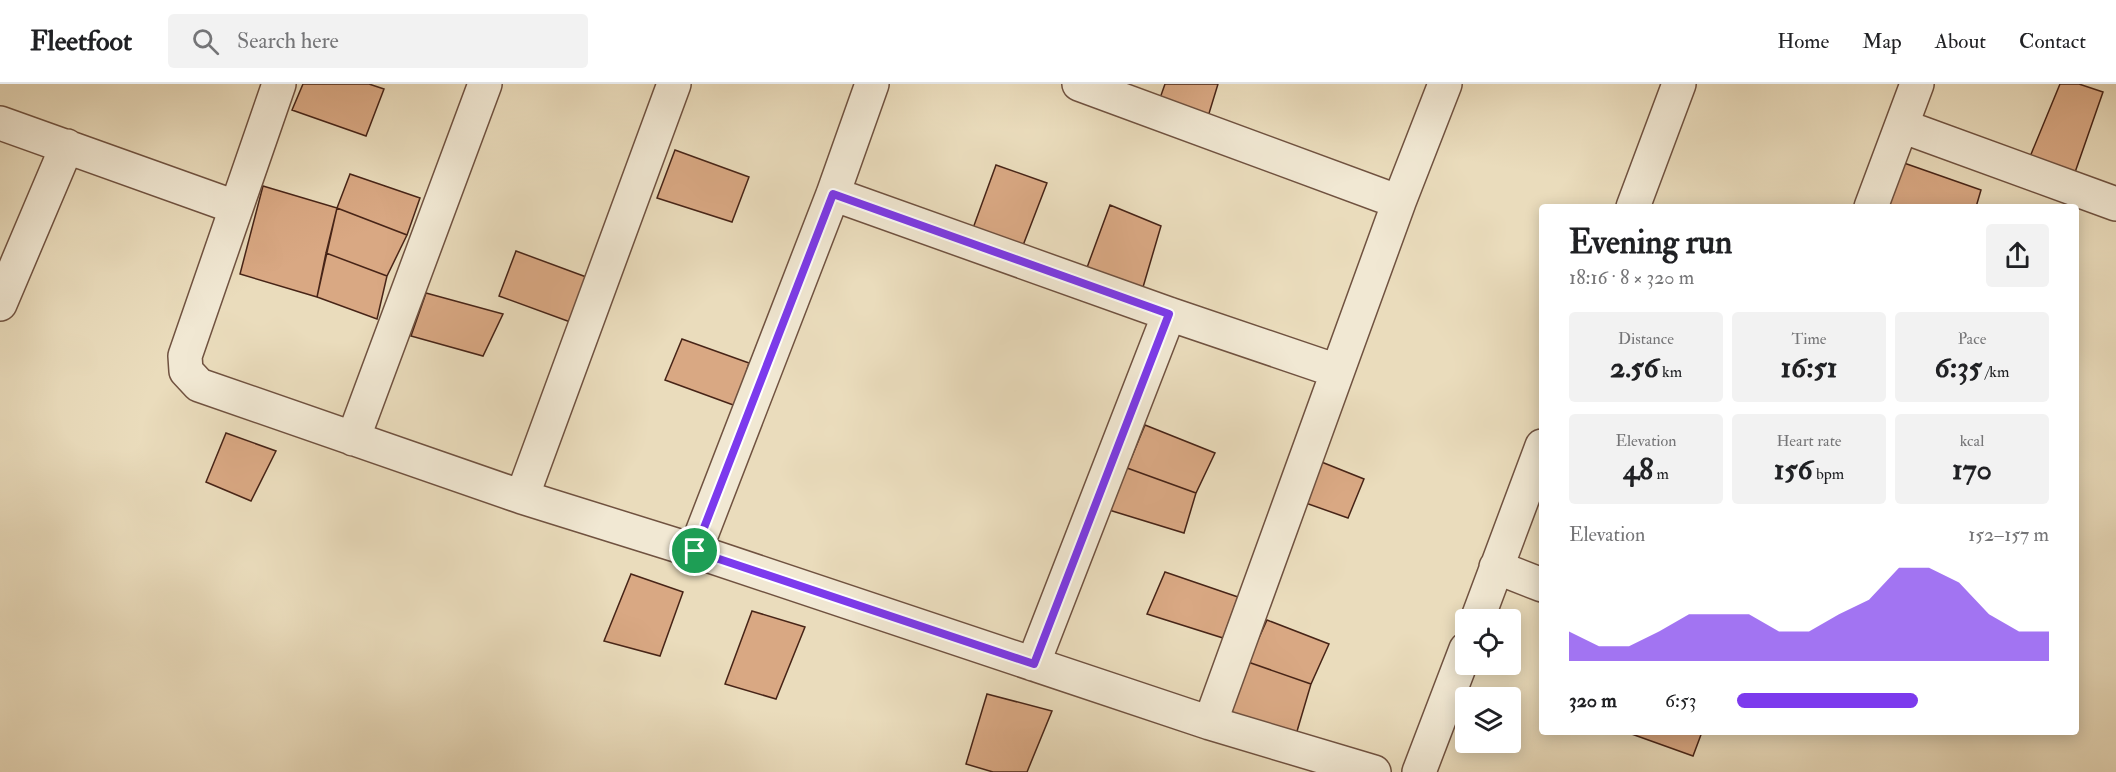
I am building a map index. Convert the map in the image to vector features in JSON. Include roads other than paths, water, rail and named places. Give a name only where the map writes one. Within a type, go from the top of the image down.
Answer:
[{"type":"street","points":[[279,84],[185,356],[186,371],[199,385],[522,497],[695,551],[1210,723],[1374,772]]},
{"type":"street","points":[[353,439],[485,84]]},
{"type":"street","points":[[522,497],[674,84]]},
{"type":"street","points":[[695,551],[833,194],[872,84]]},
{"type":"street","points":[[1079,84],[1399,202]]},
{"type":"street","points":[[1210,723],[1399,202],[1445,84]]},
{"type":"street","points":[[1872,204],[1917,84]]},
{"type":"street","points":[[1634,204],[1673,86]]},
{"type":"street","points":[[0,123],[235,207]]},
{"type":"street","points":[[1902,126],[2072,199],[2116,204]]},
{"type":"street","points":[[0,147],[37,135]]},
{"type":"street","points":[[0,304],[67,146]]},
{"type":"street","points":[[833,194],[1169,314],[1337,371]]},
{"type":"street","points":[[1034,664],[1169,314]]},
{"type":"street","points":[[1481,609],[1539,454]]},
{"type":"street","points":[[1496,567],[1539,584]]},
{"type":"street","points":[[1419,772],[1456,675]]}]
